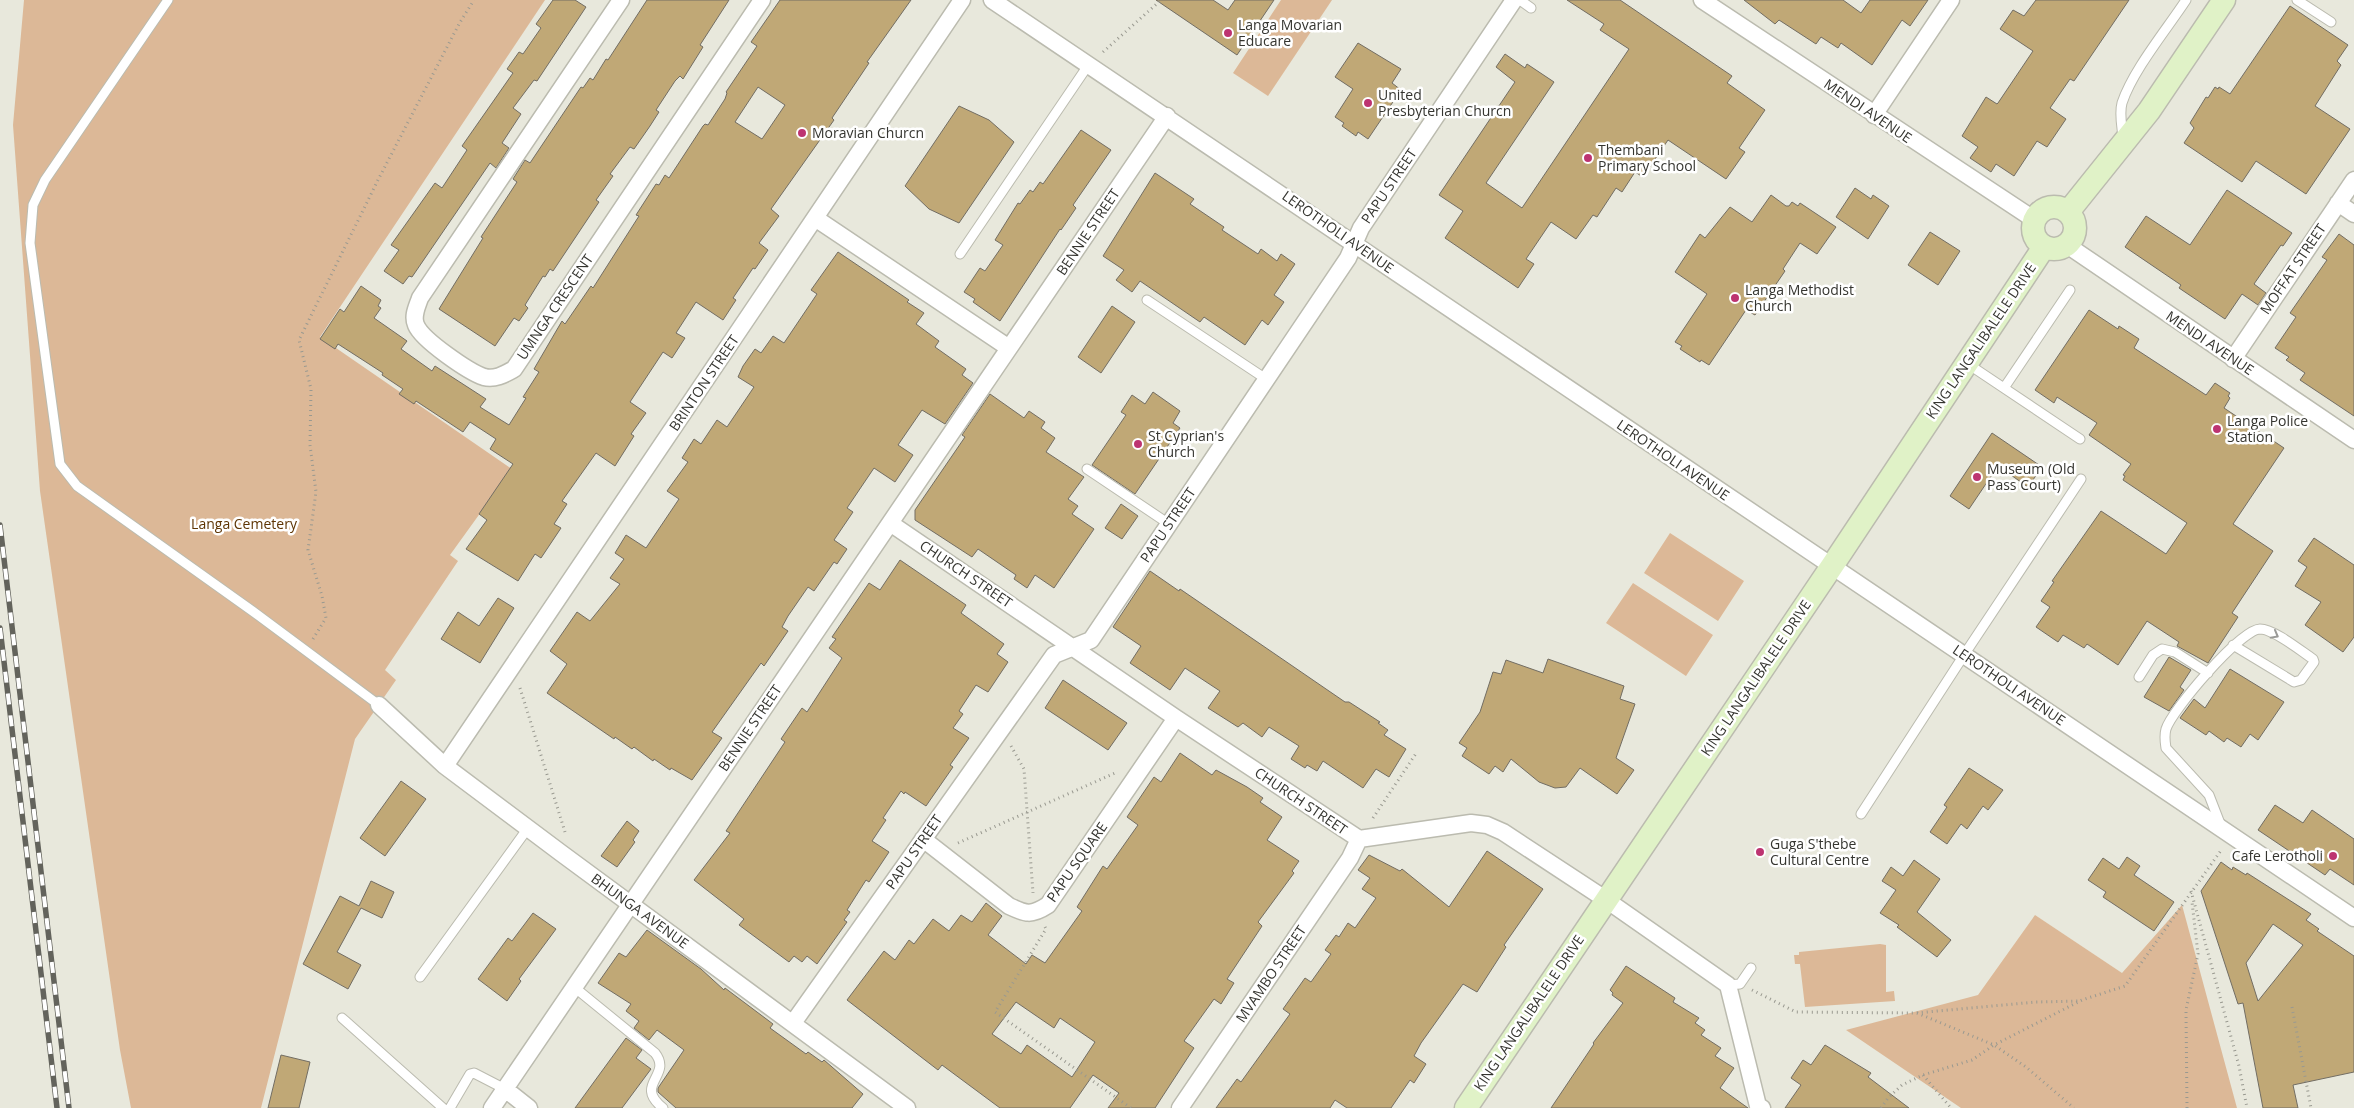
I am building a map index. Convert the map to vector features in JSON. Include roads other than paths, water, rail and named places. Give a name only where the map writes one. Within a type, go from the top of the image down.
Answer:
[{"type":"street","name":"UMNGA CRESCENT","points":[[621,0],[420,298],[414,314],[416,325],[425,338],[453,358],[485,377],[499,377],[514,369],[762,0]]},
{"type":"street","name":"BRINTON STREET","points":[[446,766],[962,0]]},
{"type":"street","name":"LEROTHOLI AVENUE","points":[[992,0],[1167,116],[2354,918]]},
{"type":"street","name":"PAPU STREET","points":[[793,1023],[1054,656],[1091,640],[1348,258],[1361,228],[1514,0]]},
{"type":"street","name":"MENDI AVENUE","points":[[1702,0],[2035,220]]},
{"type":"street","points":[[1874,114],[1951,0]]},
{"type":"street","points":[[2068,212],[2149,110],[2224,0]]},
{"type":"street","name":"BENNIE STREET","points":[[492,1108],[1167,116]]},
{"type":"street","name":"MOFFAT STREET","points":[[2233,359],[2354,180]]},
{"type":"street","points":[[2338,203],[2354,214]]},
{"type":"street","points":[[2055,207],[2068,212],[2075,228],[2074,234],[2066,245],[2053,249],[2044,246],[2033,232],[2035,220],[2043,211],[2055,207]]},
{"type":"street","points":[[815,218],[1009,348]]},
{"type":"street","name":"MENDI AVENUE","points":[[2066,245],[2354,440]]},
{"type":"street","name":"KING LANGALIBALELE DRIVE","points":[[1466,1108],[1605,899],[1832,566],[2044,246]]},
{"type":"street","name":"CHURCH STREET","points":[[890,523],[1176,718],[1359,839],[1471,823],[1487,825],[1503,832],[1734,984]]},
{"type":"street","name":"BHUNGA AVENUE","points":[[379,706],[446,766],[907,1108]]},
{"type":"street","name":"PAPU SQUARE","points":[[923,839],[1009,906],[1024,913],[1036,913],[1048,906],[1176,718]]},
{"type":"street","name":"MVAMBO STREET","points":[[1180,1108],[1350,858],[1359,839]]},
{"type":"street","points":[[1734,984],[1759,1107]]},
{"type":"street","points":[[505,1089],[529,1108]]},
{"type":"lane","points":[[168,0],[45,180],[33,205],[30,243],[60,464],[77,486],[379,706]]},
{"type":"lane","points":[[1520,0],[1531,8]]},
{"type":"lane","points":[[2124,143],[2122,103],[2136,75],[2186,0]]},
{"type":"lane","points":[[2297,0],[2331,22]]},
{"type":"lane","points":[[960,254],[1089,64]]},
{"type":"lane","points":[[2004,388],[2070,290]]},
{"type":"lane","points":[[1147,300],[1266,379]]},
{"type":"lane","points":[[1967,364],[2080,439]]},
{"type":"lane","points":[[1087,470],[1169,524]]},
{"type":"lane","points":[[1862,814],[1964,655],[2081,479]]},
{"type":"lane","points":[[2227,831],[2209,795],[2174,760],[2166,748],[2164,739],[2167,727],[2208,673],[2233,645],[2254,630],[2261,629],[2272,633],[2313,659],[2314,662],[2301,680],[2294,682],[2233,645]]},
{"type":"lane","points":[[2139,677],[2153,655],[2162,649],[2175,652],[2208,673]]},
{"type":"lane","points":[[420,977],[528,828]]},
{"type":"lane","points":[[1734,984],[1751,968]]},
{"type":"lane","points":[[574,988],[660,1059],[660,1067],[650,1088],[651,1096],[663,1108]]},
{"type":"lane","points":[[342,1018],[443,1108]]},
{"type":"lane","points":[[450,1108],[470,1074],[474,1073],[505,1089]]},
{"type":"railway","points":[[0,525],[69,1108]]},
{"type":"railway","points":[[0,628],[57,1108]]},
{"type":"place","name":"Langa Movarian Educare","points":[[1228,33]]},
{"type":"place","name":"United Presbyterian Churcn","points":[[1368,103]]},
{"type":"place","name":"Moravian Churcn","points":[[802,133]]},
{"type":"place","name":"Thembani Primary School","points":[[1588,158]]},
{"type":"place","name":"Langa Methodist Church","points":[[1735,298]]},
{"type":"place","name":"Langa Police Station","points":[[2217,429]]},
{"type":"place","name":"St Cyprian's Church","points":[[1138,444]]},
{"type":"place","name":"Museum (Old Pass Court)","points":[[1977,477]]},
{"type":"place","name":"Guga S'thebe Cultural Centre","points":[[1760,852]]},
{"type":"place","name":"Cafe Lerotholi","points":[[2333,856]]},
{"type":"park label","name":"Langa Cemetery","points":[[244,524]]}]
